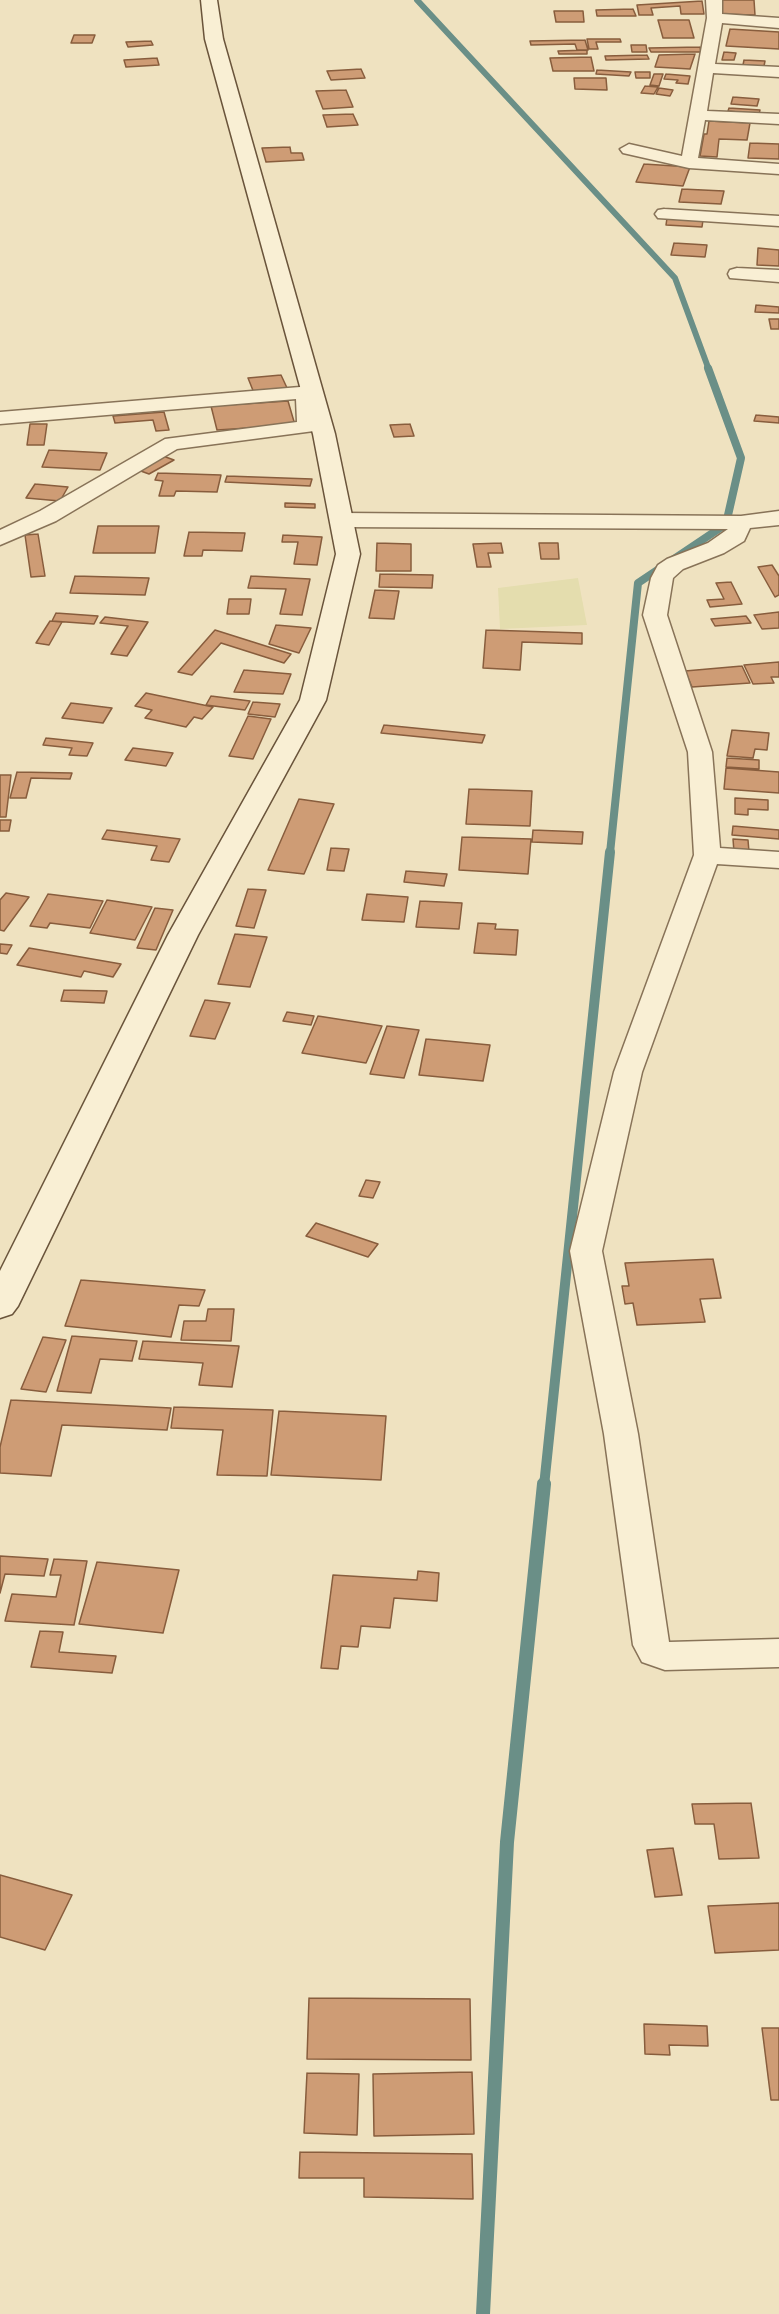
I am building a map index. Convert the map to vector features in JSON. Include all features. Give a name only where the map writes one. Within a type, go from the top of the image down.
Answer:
[{"type":"street","points":[[0,1306],[183,936],[313,700],[348,554],[342,520],[309,392],[214,39],[208,0]]},
{"type":"street","points":[[689,163],[696,115],[716,18],[714,0]]},
{"type":"street","points":[[716,18],[779,23]]},
{"type":"street","points":[[706,68],[779,72]]},
{"type":"street","points":[[696,115],[779,119]]},
{"type":"street","points":[[628,149],[689,163],[779,169]]},
{"type":"street","points":[[664,214],[779,221]]},
{"type":"street","points":[[737,274],[779,276]]},
{"type":"street","points":[[0,418],[309,392]]},
{"type":"street","points":[[0,538],[48,516],[172,443],[307,427],[309,392]]},
{"type":"street","points":[[342,520],[741,523],[779,518]]},
{"type":"street","points":[[741,523],[736,536],[716,548],[666,570],[655,615],[700,752],[707,855],[628,1072],[586,1251],[621,1434],[651,1645],[655,1652],[665,1656],[779,1653]]},
{"type":"street","points":[[707,855],[779,860]]},
{"type":"shaded area","points":[[578,578],[587,625],[500,629],[498,588]]},
{"type":"building","points":[[718,0],[754,0],[755,15],[718,14]]},
{"type":"building","points":[[702,1],[704,14],[681,14],[680,6],[651,8],[653,15],[639,15],[637,5]]},
{"type":"building","points":[[633,9],[636,16],[597,16],[596,10]]},
{"type":"building","points":[[554,11],[583,11],[584,22],[556,22]]},
{"type":"building","points":[[658,20],[689,20],[694,38],[663,38]]},
{"type":"building","points":[[730,29],[779,32],[779,49],[726,46]]},
{"type":"building","points":[[74,35],[95,35],[92,43],[71,43]]},
{"type":"building","points":[[587,39],[620,39],[621,42],[596,42],[598,49],[589,49]]},
{"type":"building","points":[[585,40],[588,50],[577,50],[575,44],[531,45],[530,41]]},
{"type":"building","points":[[151,41],[153,45],[128,47],[126,42]]},
{"type":"building","points":[[631,45],[646,45],[647,52],[632,52]]},
{"type":"building","points":[[700,47],[701,52],[651,52],[649,48]]},
{"type":"building","points":[[587,50],[587,54],[559,54],[558,51]]},
{"type":"building","points":[[724,52],[736,53],[734,60],[722,60]]},
{"type":"building","points":[[695,54],[690,69],[655,67],[659,55]]},
{"type":"building","points":[[647,55],[649,59],[606,60],[605,56]]},
{"type":"building","points":[[591,57],[594,71],[553,71],[550,58]]},
{"type":"building","points":[[157,58],[159,65],[126,67],[124,60]]},
{"type":"building","points":[[744,60],[765,61],[764,66],[743,65]]},
{"type":"building","points":[[361,69],[365,78],[331,80],[327,71]]},
{"type":"building","points":[[597,70],[631,72],[629,76],[596,74]]},
{"type":"building","points":[[635,72],[650,72],[650,78],[636,78]]},
{"type":"building","points":[[654,74],[663,74],[659,86],[650,85]]},
{"type":"building","points":[[666,74],[690,76],[688,84],[676,83],[678,80],[664,79]]},
{"type":"building","points":[[574,78],[606,78],[607,90],[575,89]]},
{"type":"building","points":[[645,86],[658,87],[654,94],[641,93]]},
{"type":"building","points":[[659,88],[673,90],[670,96],[656,94]]},
{"type":"building","points":[[346,90],[353,107],[323,109],[316,91]]},
{"type":"building","points":[[733,97],[759,99],[757,106],[731,104]]},
{"type":"building","points":[[729,108],[760,110],[759,114],[728,111]]},
{"type":"building","points":[[353,114],[358,125],[327,127],[323,115]]},
{"type":"building","points":[[709,121],[750,123],[747,140],[719,139],[717,157],[700,156]]},
{"type":"building","points":[[750,143],[779,144],[779,159],[748,158]]},
{"type":"building","points":[[290,147],[291,153],[302,153],[304,160],[266,162],[262,148]]},
{"type":"building","points":[[644,164],[690,167],[683,186],[636,182]]},
{"type":"building","points":[[682,189],[724,191],[721,204],[679,202]]},
{"type":"building","points":[[667,218],[703,220],[702,227],[666,225]]},
{"type":"building","points":[[674,243],[707,245],[705,257],[671,255]]},
{"type":"building","points":[[758,248],[779,250],[779,266],[757,265]]},
{"type":"building","points":[[756,305],[779,307],[779,313],[755,312]]},
{"type":"building","points":[[769,319],[779,319],[779,329],[771,329]]},
{"type":"building","points":[[281,375],[288,390],[254,393],[248,378]]},
{"type":"building","points":[[288,401],[295,425],[217,430],[211,406]]},
{"type":"building","points":[[164,412],[169,430],[156,431],[153,420],[115,423],[113,416]]},
{"type":"building","points":[[756,415],[779,417],[779,423],[754,421]]},
{"type":"building","points":[[30,424],[47,424],[44,445],[27,445]]},
{"type":"building","points":[[410,424],[414,436],[394,437],[390,425]]},
{"type":"building","points":[[49,450],[107,453],[100,470],[42,467]]},
{"type":"building","points":[[163,456],[174,460],[149,474],[138,470]]},
{"type":"building","points":[[158,473],[221,475],[217,492],[176,491],[174,496],[159,496],[163,481],[155,480]]},
{"type":"building","points":[[227,476],[312,479],[310,486],[225,482]]},
{"type":"building","points":[[35,484],[68,487],[60,501],[26,498]]},
{"type":"building","points":[[285,503],[315,504],[315,508],[285,507]]},
{"type":"building","points":[[98,526],[159,526],[155,553],[93,553]]},
{"type":"building","points":[[189,532],[245,533],[242,551],[203,550],[202,556],[184,556]]},
{"type":"building","points":[[38,534],[45,576],[31,577],[25,535]]},
{"type":"building","points":[[283,535],[322,537],[317,565],[294,564],[298,542],[282,542]]},
{"type":"building","points":[[377,543],[411,544],[411,571],[376,571]]},
{"type":"building","points":[[501,543],[503,553],[488,553],[491,567],[477,567],[473,544]]},
{"type":"building","points":[[539,543],[558,543],[559,559],[541,559]]},
{"type":"building","points":[[772,565],[779,576],[779,595],[775,597],[758,567]]},
{"type":"building","points":[[380,574],[433,575],[432,588],[379,587]]},
{"type":"building","points":[[75,576],[149,578],[145,595],[70,593]]},
{"type":"building","points":[[251,576],[310,579],[302,615],[280,614],[286,589],[248,588]]},
{"type":"building","points":[[731,582],[742,604],[710,607],[707,600],[724,599],[716,583]]},
{"type":"building","points":[[375,590],[399,591],[394,619],[369,618]]},
{"type":"building","points":[[229,599],[251,599],[249,614],[227,614]]},
{"type":"building","points":[[779,612],[779,628],[762,629],[754,615]]},
{"type":"building","points":[[56,613],[98,616],[94,624],[52,621]]},
{"type":"building","points":[[746,616],[751,623],[715,626],[711,619]]},
{"type":"building","points":[[105,617],[148,622],[127,656],[111,654],[128,626],[100,623]]},
{"type":"building","points":[[50,621],[62,622],[49,645],[36,643]]},
{"type":"building","points":[[276,625],[311,628],[299,653],[269,644]]},
{"type":"building","points":[[215,630],[291,654],[284,663],[221,643],[192,675],[178,672]]},
{"type":"building","points":[[486,630],[582,633],[582,644],[522,642],[520,670],[483,668]]},
{"type":"building","points":[[779,662],[779,677],[771,677],[774,683],[753,684],[744,665]]},
{"type":"building","points":[[742,666],[750,683],[692,687],[685,671]]},
{"type":"building","points":[[244,670],[291,674],[283,694],[234,692]]},
{"type":"building","points":[[146,693],[213,707],[202,719],[194,717],[186,727],[145,718],[152,710],[135,706]]},
{"type":"building","points":[[211,696],[250,701],[245,710],[206,705]]},
{"type":"building","points":[[253,702],[280,704],[275,717],[248,714]]},
{"type":"building","points":[[71,703],[112,708],[103,723],[62,718]]},
{"type":"building","points":[[248,716],[271,719],[253,759],[229,756]]},
{"type":"building","points":[[384,725],[485,735],[482,743],[381,733]]},
{"type":"building","points":[[732,730],[769,733],[767,750],[755,749],[753,758],[727,756]]},
{"type":"building","points":[[46,738],[93,743],[87,756],[69,755],[72,748],[43,745]]},
{"type":"building","points":[[133,748],[173,753],[166,766],[125,760]]},
{"type":"building","points":[[727,758],[759,760],[759,769],[726,767]]},
{"type":"building","points":[[726,768],[779,772],[779,793],[724,789]]},
{"type":"building","points":[[17,772],[72,773],[70,779],[31,778],[26,798],[10,798]]},
{"type":"building","points":[[0,775],[11,775],[6,817],[0,817]]},
{"type":"building","points":[[469,789],[532,791],[530,826],[466,824]]},
{"type":"building","points":[[735,798],[768,800],[768,810],[748,809],[748,815],[735,814]]},
{"type":"building","points":[[299,799],[334,804],[304,874],[268,870]]},
{"type":"building","points":[[0,820],[11,820],[9,831],[0,831]]},
{"type":"building","points":[[733,826],[779,830],[779,839],[732,835]]},
{"type":"building","points":[[107,830],[180,839],[169,862],[151,860],[157,846],[102,839]]},
{"type":"building","points":[[533,830],[583,832],[582,844],[532,842]]},
{"type":"building","points":[[462,837],[531,839],[528,874],[459,870]]},
{"type":"building","points":[[733,839],[748,840],[749,852],[734,852]]},
{"type":"building","points":[[331,848],[349,849],[344,871],[327,870]]},
{"type":"building","points":[[406,871],[447,874],[444,886],[404,882]]},
{"type":"building","points":[[248,889],[266,890],[254,928],[236,926]]},
{"type":"building","points":[[6,893],[29,897],[4,931],[0,930],[0,900]]},
{"type":"building","points":[[48,894],[103,901],[90,928],[50,923],[47,928],[30,926]]},
{"type":"building","points":[[367,894],[408,897],[404,922],[362,920]]},
{"type":"building","points":[[107,900],[152,907],[135,940],[90,933]]},
{"type":"building","points":[[420,901],[462,903],[459,929],[416,927]]},
{"type":"building","points":[[155,908],[173,910],[156,950],[137,948]]},
{"type":"building","points":[[478,923],[496,924],[495,929],[518,930],[516,955],[474,953]]},
{"type":"building","points":[[235,934],[267,937],[250,987],[218,984]]},
{"type":"building","points":[[0,944],[12,945],[7,954],[0,953]]},
{"type":"building","points":[[29,948],[121,964],[113,977],[84,971],[81,977],[17,965]]},
{"type":"building","points":[[64,990],[107,991],[104,1003],[61,1001]]},
{"type":"building","points":[[205,1000],[230,1003],[215,1039],[190,1036]]},
{"type":"building","points":[[287,1012],[314,1016],[311,1025],[283,1021]]},
{"type":"building","points":[[318,1016],[382,1026],[366,1063],[302,1053]]},
{"type":"building","points":[[387,1026],[419,1030],[404,1078],[370,1074]]},
{"type":"building","points":[[426,1039],[490,1045],[483,1081],[419,1075]]},
{"type":"building","points":[[366,1180],[380,1182],[373,1198],[359,1196]]},
{"type":"building","points":[[316,1223],[378,1244],[368,1257],[306,1236]]},
{"type":"building","points":[[713,1259],[721,1298],[700,1299],[705,1322],[637,1325],[633,1303],[625,1304],[622,1286],[629,1286],[625,1263]]},
{"type":"building","points":[[81,1280],[205,1290],[199,1306],[179,1305],[171,1337],[65,1326]]},
{"type":"building","points":[[208,1309],[234,1309],[231,1341],[181,1340],[184,1321],[206,1321]]},
{"type":"building","points":[[72,1336],[137,1341],[132,1361],[100,1359],[91,1393],[57,1391]]},
{"type":"building","points":[[43,1337],[66,1340],[46,1392],[21,1389]]},
{"type":"building","points":[[143,1341],[239,1346],[232,1387],[199,1385],[203,1363],[139,1359]]},
{"type":"building","points":[[11,1400],[171,1408],[167,1430],[62,1425],[51,1476],[0,1473],[0,1447]]},
{"type":"building","points":[[174,1407],[273,1410],[267,1476],[217,1475],[223,1430],[171,1428]]},
{"type":"building","points":[[279,1411],[386,1416],[381,1480],[271,1475]]},
{"type":"building","points":[[0,1556],[48,1559],[44,1576],[5,1574],[0,1593]]},
{"type":"building","points":[[54,1559],[87,1561],[74,1625],[5,1621],[12,1594],[56,1597],[61,1575],[50,1575]]},
{"type":"building","points":[[97,1562],[179,1570],[163,1633],[79,1624]]},
{"type":"building","points":[[418,1571],[439,1573],[437,1601],[394,1598],[390,1628],[361,1626],[358,1647],[341,1646],[338,1669],[321,1668],[333,1575],[417,1580]]},
{"type":"building","points":[[40,1631],[63,1632],[59,1652],[116,1656],[112,1673],[31,1667]]},
{"type":"building","points":[[751,1803],[759,1858],[719,1859],[714,1824],[695,1824],[692,1804]]},
{"type":"building","points":[[673,1848],[682,1895],[655,1897],[647,1850]]},
{"type":"building","points":[[0,1875],[72,1895],[45,1950],[0,1937]]},
{"type":"building","points":[[779,1903],[779,1950],[715,1953],[708,1906]]},
{"type":"building","points":[[309,1998],[470,1999],[471,2060],[307,2059]]},
{"type":"building","points":[[644,2024],[707,2026],[708,2046],[669,2045],[670,2055],[645,2054]]},
{"type":"building","points":[[762,2028],[779,2028],[779,2100],[771,2100]]},
{"type":"building","points":[[472,2072],[474,2134],[374,2136],[373,2074]]},
{"type":"building","points":[[307,2073],[359,2074],[357,2135],[304,2133]]},
{"type":"building","points":[[300,2152],[472,2154],[473,2199],[364,2197],[364,2178],[299,2178]]},
{"type":"waterway","points":[[417,0],[675,278],[709,370]]},
{"type":"waterway","points":[[610,853],[638,583],[726,524],[741,458],[708,368]]},
{"type":"waterway","points":[[544,1486],[610,852]]},
{"type":"waterway","points":[[483,2314],[507,1842],[544,1484]]}]
